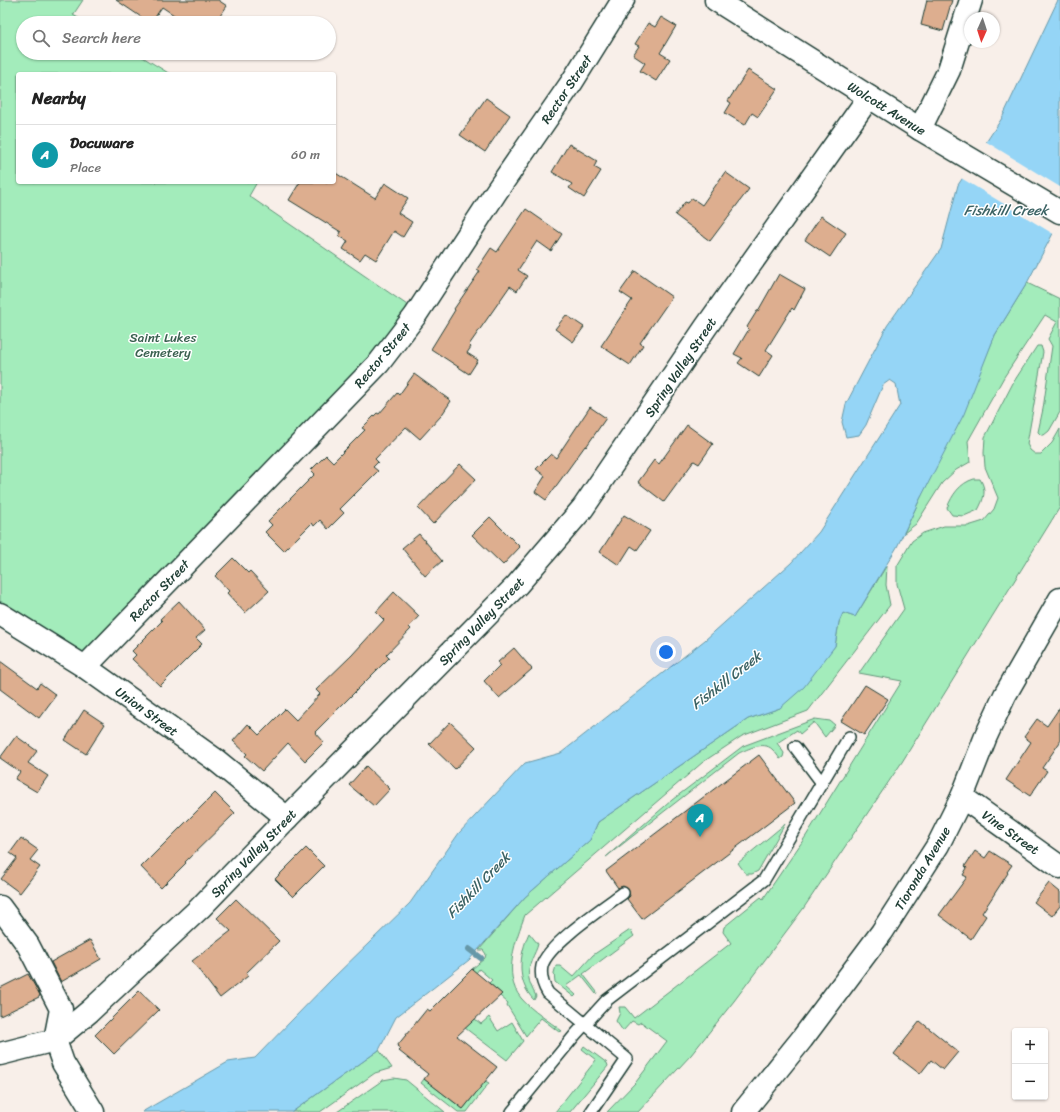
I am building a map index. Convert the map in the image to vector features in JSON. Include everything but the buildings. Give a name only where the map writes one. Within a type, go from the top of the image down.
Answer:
[{"type":"street","name":"Rector Street","points":[[85,667],[379,363],[415,316],[496,192],[572,82],[623,0]]},
{"type":"street","name":"Wolcott Avenue","points":[[716,0],[927,134],[1060,212]]},
{"type":"street","points":[[927,134],[972,0]]},
{"type":"street","name":"Spring Valley Street","points":[[0,1054],[55,1040],[90,1011],[200,908],[517,585],[583,508],[706,327],[869,97]]},
{"type":"street","name":"Tioronda Avenue","points":[[744,1112],[802,1039],[882,932],[938,845],[962,797],[986,736],[1005,695],[1060,599]]},
{"type":"street","name":"Union Street","points":[[0,614],[85,667],[217,761],[287,818]]},
{"type":"street","name":"Vine Street","points":[[962,797],[1060,867]]},
{"type":"street","points":[[0,907],[28,945],[61,1009],[55,1040],[63,1063],[93,1112]]},
{"type":"lane","points":[[512,1112],[584,1024],[608,999],[764,880],[850,737]]},
{"type":"lane","points":[[795,747],[822,783]]},
{"type":"lane","points":[[591,1112],[627,1059],[548,993],[543,985],[542,965],[547,957],[570,932],[622,894]]},
{"type":"green space","name":"Saint Lukes Cemetery","points":[[0,0],[83,0],[73,15],[75,16],[16,16],[16,60],[147,60],[167,72],[16,72],[16,184],[256,184],[249,196],[410,307],[358,373],[85,667],[0,614]]},
{"type":"green space","points":[[1027,283],[1060,299],[1060,412],[1049,431],[1044,435],[1041,435],[1038,432],[1043,409],[1052,346],[1048,339],[1057,322],[1045,315],[1004,377],[968,441],[970,462],[956,470],[942,483],[916,524],[904,533],[980,371],[995,335]]},
{"type":"green space","points":[[1037,346],[1041,346],[1043,352],[1027,444],[1030,450],[1035,454],[1041,454],[1052,443],[1060,429],[1060,507],[902,762],[803,909],[734,1001],[691,1055],[638,1112],[607,1112],[636,1082],[667,1041],[641,1022],[638,1024],[632,1021],[623,1031],[616,1021],[620,1013],[619,1007],[625,1007],[634,1018],[731,943],[723,932],[724,927],[761,897],[763,899],[806,836],[902,681],[859,673],[904,609],[897,584],[897,566],[912,541],[923,533],[944,526],[968,526],[984,521],[994,509],[998,498],[985,467],[985,437],[1013,383]]},
{"type":"green space","points":[[974,479],[980,479],[984,491],[982,502],[978,510],[964,516],[952,515],[947,508],[951,499],[957,490],[965,483]]},
{"type":"green space","points":[[887,565],[886,585],[890,605],[808,711],[742,736],[703,762],[525,915],[512,957],[512,979],[515,989],[530,1007],[562,1031],[559,1032],[541,1018],[526,1036],[507,1005],[508,1003],[500,996],[502,994],[489,983],[492,980],[479,969],[476,973],[472,969],[485,958],[486,954],[483,950],[479,950],[525,897],[590,840],[598,822],[748,719],[780,708],[835,646],[839,622],[843,613],[855,617]]},
{"type":"green space","points":[[815,719],[830,721],[835,725],[825,737],[814,722],[800,734],[797,730],[777,743],[784,753],[783,757],[780,759],[772,749],[764,746],[756,746],[739,753],[606,857],[672,800],[743,746]]},
{"type":"green space","points":[[785,824],[758,871],[752,874],[746,874],[738,863]]},
{"type":"green space","points":[[630,930],[634,936],[583,974],[597,992],[596,994],[581,975],[566,986],[576,995],[574,997],[555,982],[554,973],[556,966],[560,966],[573,977],[593,955]]},
{"type":"green space","points":[[529,933],[538,944],[529,969],[531,986],[536,996],[534,1000],[524,985],[521,968],[523,950]]},
{"type":"green space","points":[[489,1017],[498,1031],[512,1022],[523,1041],[507,1060],[465,1028],[475,1019],[481,1024]]},
{"type":"green space","points":[[584,1046],[607,1063],[608,1066],[570,1112],[555,1112],[596,1060],[582,1049]]},
{"type":"green space","points":[[379,1050],[392,1068],[375,1073],[320,1112],[292,1112]]},
{"type":"green space","points":[[394,1078],[406,1080],[445,1112],[337,1112],[383,1080]]},
{"type":"green space","points":[[424,1079],[463,1109],[485,1081],[489,1083],[467,1112],[458,1112],[421,1083]]},
{"type":"water","name":"Fishkill Creek","points":[[1058,0],[1060,0],[1060,220],[1027,283],[995,335],[964,414],[897,547],[855,617],[843,613],[839,622],[835,646],[804,687],[780,708],[748,719],[598,822],[590,840],[525,897],[469,960],[396,1017],[379,1050],[292,1112],[142,1112],[228,1062],[255,1058],[332,979],[410,903],[459,833],[525,763],[561,753],[705,640],[791,563],[819,532],[900,405],[896,384],[890,380],[883,385],[866,425],[859,435],[846,437],[842,422],[846,404],[887,326],[941,249],[958,185],[1002,118]]},
{"type":"pier","points":[[985,141],[1060,187],[1060,225],[1055,235],[961,178]]},
{"type":"waterway","points":[[469,949],[481,958]]},
{"type":"place","name":"Docuware","points":[[700,837]]}]
